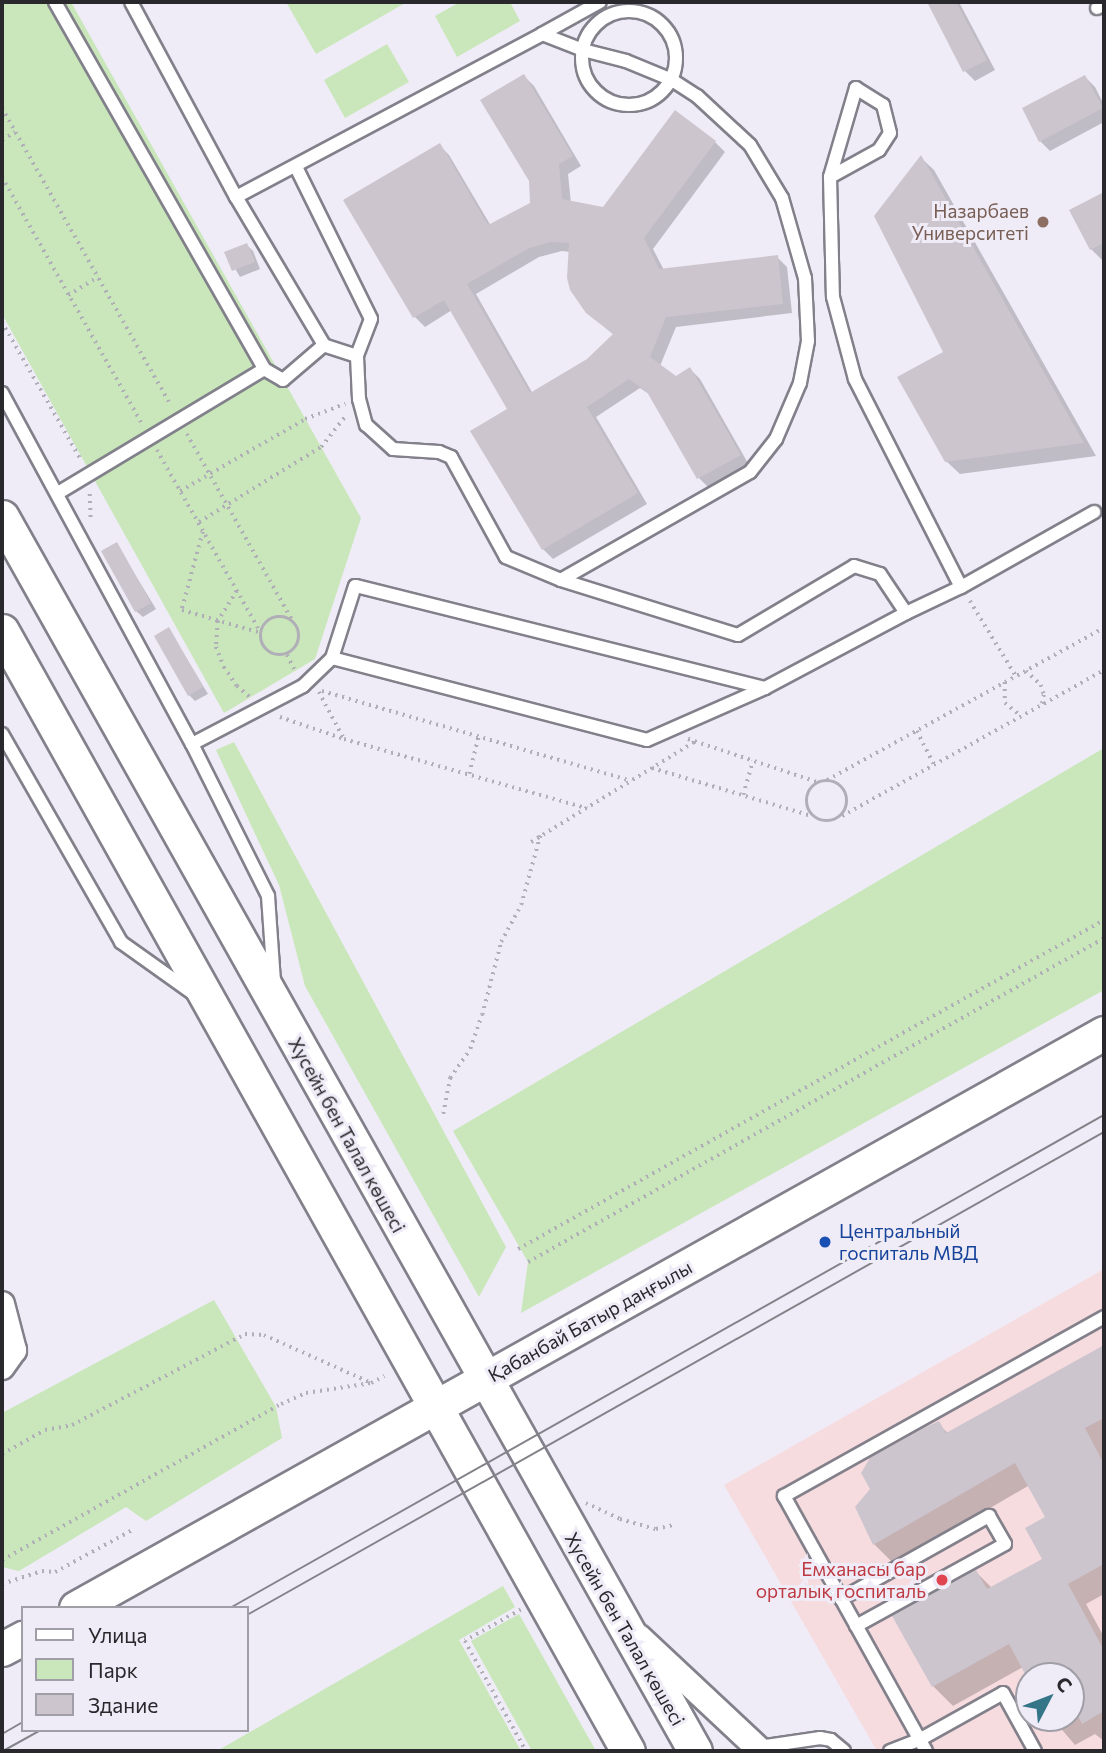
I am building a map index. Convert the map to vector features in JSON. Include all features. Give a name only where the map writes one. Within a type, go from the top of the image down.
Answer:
[{"type":"street","name":"Хусейн бен Талал көшесі","points":[[2,517],[695,1751]]},
{"type":"street","points":[[2,631],[628,1751]]},
{"type":"street","name":"Қабанбай Батыр даңғылы","points":[[80,1606],[1104,1033]]},
{"type":"street","points":[[2,1304],[8,1359]]},
{"type":"street","points":[[618,1618],[760,1749]]},
{"type":"street","points":[[2,1649],[21,1639]]},
{"type":"lane","points":[[55,2],[264,369],[283,380],[324,345]]},
{"type":"lane","points":[[131,2],[236,197],[324,345],[357,356]]},
{"type":"lane","points":[[236,197],[600,2]]},
{"type":"lane","points":[[628,5],[658,19],[676,47],[672,80],[648,103],[615,104],[588,84],[582,44],[595,22],[628,5]]},
{"type":"lane","points":[[542,34],[583,50],[626,61],[672,80],[697,96],[750,145],[782,198],[805,278],[807,302],[808,341],[800,383],[776,439],[750,472],[561,580]]},
{"type":"lane","points":[[830,177],[878,150],[890,133],[883,105],[856,88],[830,177],[833,297],[855,379],[961,587]]},
{"type":"lane","points":[[296,167],[371,319],[357,356],[359,399],[366,425],[393,449],[439,453],[451,457],[506,556],[561,580],[738,635],[854,566],[880,574],[905,612]]},
{"type":"lane","points":[[58,493],[264,369]]},
{"type":"lane","points":[[2,393],[192,744],[268,896],[276,1007]]},
{"type":"lane","points":[[332,658],[648,740],[765,688],[905,612],[961,587],[1094,512]]},
{"type":"lane","points":[[192,744],[303,686],[332,658],[355,586],[765,688]]},
{"type":"lane","points":[[2,734],[121,942],[211,1006]]},
{"type":"lane","points":[[923,1745],[784,1496],[1104,1317]]},
{"type":"lane","points":[[841,1599],[989,1516],[1004,1544],[856,1626]]},
{"type":"lane","points":[[890,1751],[923,1745],[1003,1693],[1035,1751]]},
{"type":"lane","points":[[760,1749],[820,1738],[831,1740],[844,1751]]},
{"type":"path","points":[[2,108],[300,633],[298,647],[287,655],[273,655],[263,646],[261,633],[2,177]]},
{"type":"path","points":[[2,140],[15,132]]},
{"type":"path","points":[[68,295],[98,276]]},
{"type":"path","points":[[2,323],[89,474],[93,559]]},
{"type":"path","points":[[180,491],[305,419],[359,399]]},
{"type":"path","points":[[198,522],[321,447],[359,399]]},
{"type":"path","points":[[203,532],[182,610],[261,633]]},
{"type":"path","points":[[961,587],[1016,676]]},
{"type":"path","points":[[237,591],[218,621],[216,647],[224,667],[237,686],[262,707],[285,719],[344,739],[587,808]]},
{"type":"path","points":[[261,633],[268,621],[281,616],[293,621]]},
{"type":"path","points":[[812,816],[806,801],[812,786],[828,780],[1104,628]]},
{"type":"path","points":[[652,768],[827,822],[842,817],[1104,670]]},
{"type":"path","points":[[1026,671],[1041,685],[1044,695],[1042,705]]},
{"type":"path","points":[[1005,682],[1005,703],[1021,716]]},
{"type":"path","points":[[303,686],[631,781]]},
{"type":"path","points":[[318,690],[344,739]]},
{"type":"path","points":[[917,731],[934,765]]},
{"type":"path","points":[[666,732],[820,783]]},
{"type":"path","points":[[469,774],[478,737]]},
{"type":"path","points":[[531,842],[696,741]]},
{"type":"path","points":[[743,795],[753,761]]},
{"type":"path","points":[[828,780],[842,786],[848,802],[842,817]]},
{"type":"path","points":[[443,1114],[450,1078],[470,1049],[482,1016],[501,942],[521,905],[540,836]]},
{"type":"path","points":[[518,1248],[1104,920]]},
{"type":"path","points":[[528,1262],[1104,937]]},
{"type":"path","points":[[2,1454],[45,1430],[72,1425],[245,1334],[264,1335],[371,1382]]},
{"type":"path","points":[[2,1560],[281,1404],[306,1393],[371,1382],[384,1376]]},
{"type":"path","points":[[552,1499],[592,1504],[620,1519],[656,1529],[673,1525]]},
{"type":"path","points":[[2,1584],[43,1571],[55,1572],[134,1529]]},
{"type":"path","points":[[526,1751],[465,1641],[542,1598]]},
{"type":"shaded area","name":"Емханасы бар орталық госпиталь","points":[[1104,1269],[1104,1751],[877,1751],[724,1485]]},
{"type":"green space","points":[[2,2],[71,2],[361,518],[315,659],[224,713],[2,314]]},
{"type":"green space","points":[[286,2],[407,2],[316,54]]},
{"type":"green space","points":[[460,2],[510,2],[520,21],[457,57],[435,16]]},
{"type":"green space","points":[[387,44],[409,82],[345,118],[324,80]]},
{"type":"green space","points":[[234,742],[506,1247],[479,1297],[305,986],[279,885],[216,750]]},
{"type":"green space","points":[[1104,748],[1104,990],[521,1313],[528,1262],[453,1131]]},
{"type":"green space","points":[[214,1300],[276,1407],[282,1438],[146,1521],[126,1507],[19,1571],[2,1567],[2,1413]]},
{"type":"green space","points":[[503,1586],[515,1607],[459,1640],[521,1751],[217,1751]]},
{"type":"green space","points":[[519,1614],[596,1751],[532,1751],[471,1641]]},
{"type":"building","points":[[927,2],[956,2],[987,60],[963,72]]},
{"type":"building","points":[[524,74],[573,156],[559,164],[562,199],[603,207],[675,110],[716,141],[644,238],[659,269],[778,255],[783,304],[666,317],[650,357],[676,376],[690,367],[741,455],[697,479],[647,392],[629,379],[587,407],[638,493],[542,550],[470,431],[507,409],[444,300],[413,318],[343,200],[440,143],[488,225],[530,203],[529,181],[480,100]],"holes":[[[551,242],[569,243],[567,278],[570,290],[586,313],[613,334],[587,359],[530,393],[467,284],[529,248]]]},
{"type":"building","points":[[1085,75],[1103,108],[1039,142],[1022,108]]},
{"type":"building","points":[[921,155],[1084,443],[945,462],[897,377],[943,352],[874,216]]},
{"type":"building","points":[[1104,192],[1104,243],[1090,250],[1069,210]]},
{"type":"building","points":[[247,243],[255,262],[232,271],[224,252]]},
{"type":"building","points":[[117,542],[151,603],[135,612],[101,551]]},
{"type":"building","points":[[169,627],[203,687],[188,696],[154,636]]},
{"type":"building","points":[[1104,1345],[1104,1418],[1085,1428],[1104,1464],[1104,1564],[1068,1584],[1104,1650],[1104,1711],[1085,1722],[1085,1662],[1019,1662],[1009,1644],[932,1687],[892,1616],[976,1570],[987,1589],[1042,1559],[1025,1528],[1045,1517],[1015,1463],[873,1545],[855,1507],[870,1489],[861,1473],[870,1458],[939,1421],[946,1433]]},
{"type":"tram line","points":[[234,1606],[1104,1115]]},
{"type":"tram line","points":[[248,1614],[1104,1132]]},
{"type":"tram line","points":[[2,1734],[21,1723]]},
{"type":"tram line","points":[[3,1751],[37,1732]]},
{"type":"place","name":"Назарбаев Университеті","points":[[1043,222]]},
{"type":"place","name":"Центральный госпиталь МВД","points":[[825,1242]]},
{"type":"place","name":"Емханасы бар орталық госпиталь","points":[[942,1580]]}]
